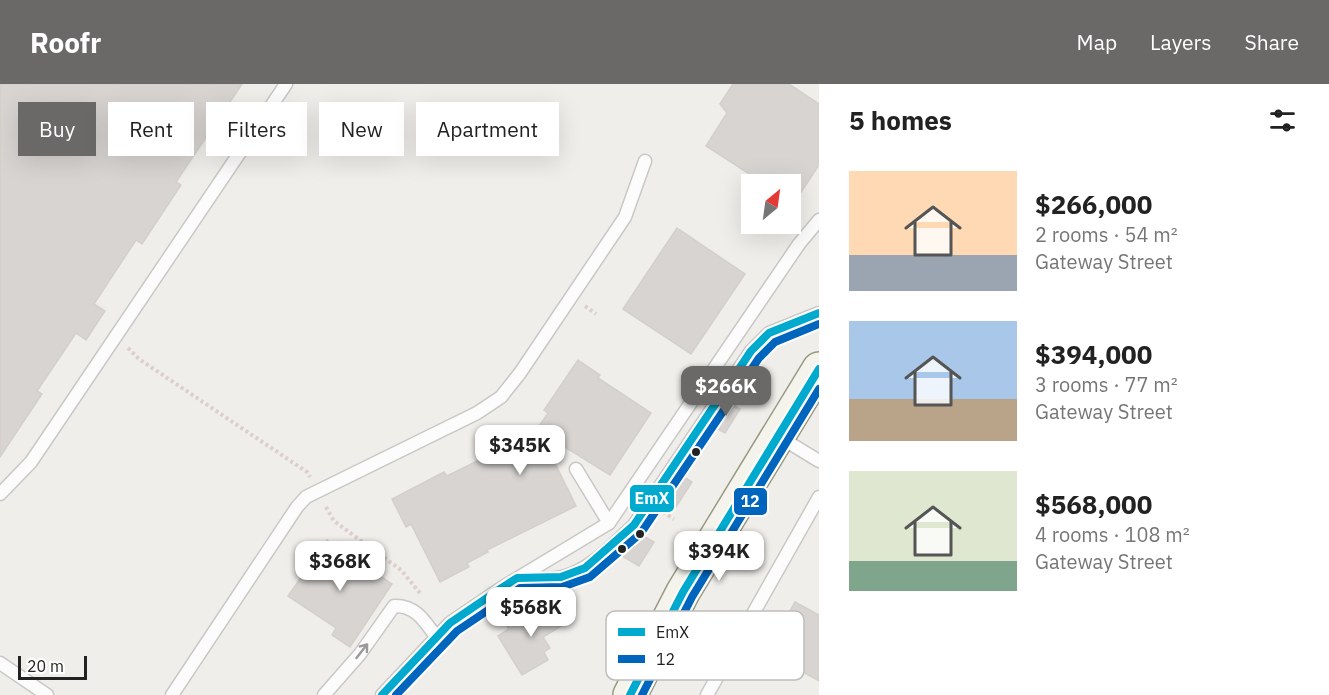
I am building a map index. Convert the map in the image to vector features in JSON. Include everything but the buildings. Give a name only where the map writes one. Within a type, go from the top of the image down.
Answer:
[{"type":"main road","points":[[673,611],[777,435],[819,369]]},
{"type":"main road","points":[[630,695],[638,680]]},
{"type":"lane","points":[[0,494],[31,462],[286,84]]},
{"type":"lane","points":[[172,695],[297,507],[306,497],[477,413],[501,397],[625,217],[645,161]]},
{"type":"lane","points":[[382,695],[450,623],[517,578],[609,523],[799,244],[819,220]]},
{"type":"lane","points":[[517,578],[561,577],[585,568],[612,546],[634,525],[752,351],[769,333],[819,314]]},
{"type":"lane","points":[[777,435],[819,461]]},
{"type":"lane","points":[[576,469],[609,523]]},
{"type":"lane","points":[[755,611],[819,497]]},
{"type":"lane","points":[[324,695],[360,654],[394,606],[405,606],[413,610],[437,638]]},
{"type":"lane","points":[[0,663],[47,695]]},
{"type":"lane","points":[[707,695],[715,680]]},
{"type":"path","points":[[584,305],[596,314]]},
{"type":"path","points":[[128,348],[139,358],[307,472],[311,479]]},
{"type":"path","points":[[324,503],[334,521],[401,570],[414,588],[428,599]]},
{"type":"transit line","name":"EmX","points":[[382,695],[450,623],[517,578],[561,577],[585,568],[634,525],[751,351],[769,333],[819,313]]},
{"type":"transit line","name":"12","points":[[396,695],[457,631],[520,588],[562,587],[590,577],[641,533],[759,358],[775,342],[819,324]]},
{"type":"transit line","name":"EmX","points":[[673,611],[819,369]]},
{"type":"transit line","name":"12","points":[[685,611],[819,389]]},
{"type":"transit line","name":"EmX","points":[[630,695],[638,680]]},
{"type":"transit line","name":"12","points":[[642,695],[650,680]]}]
